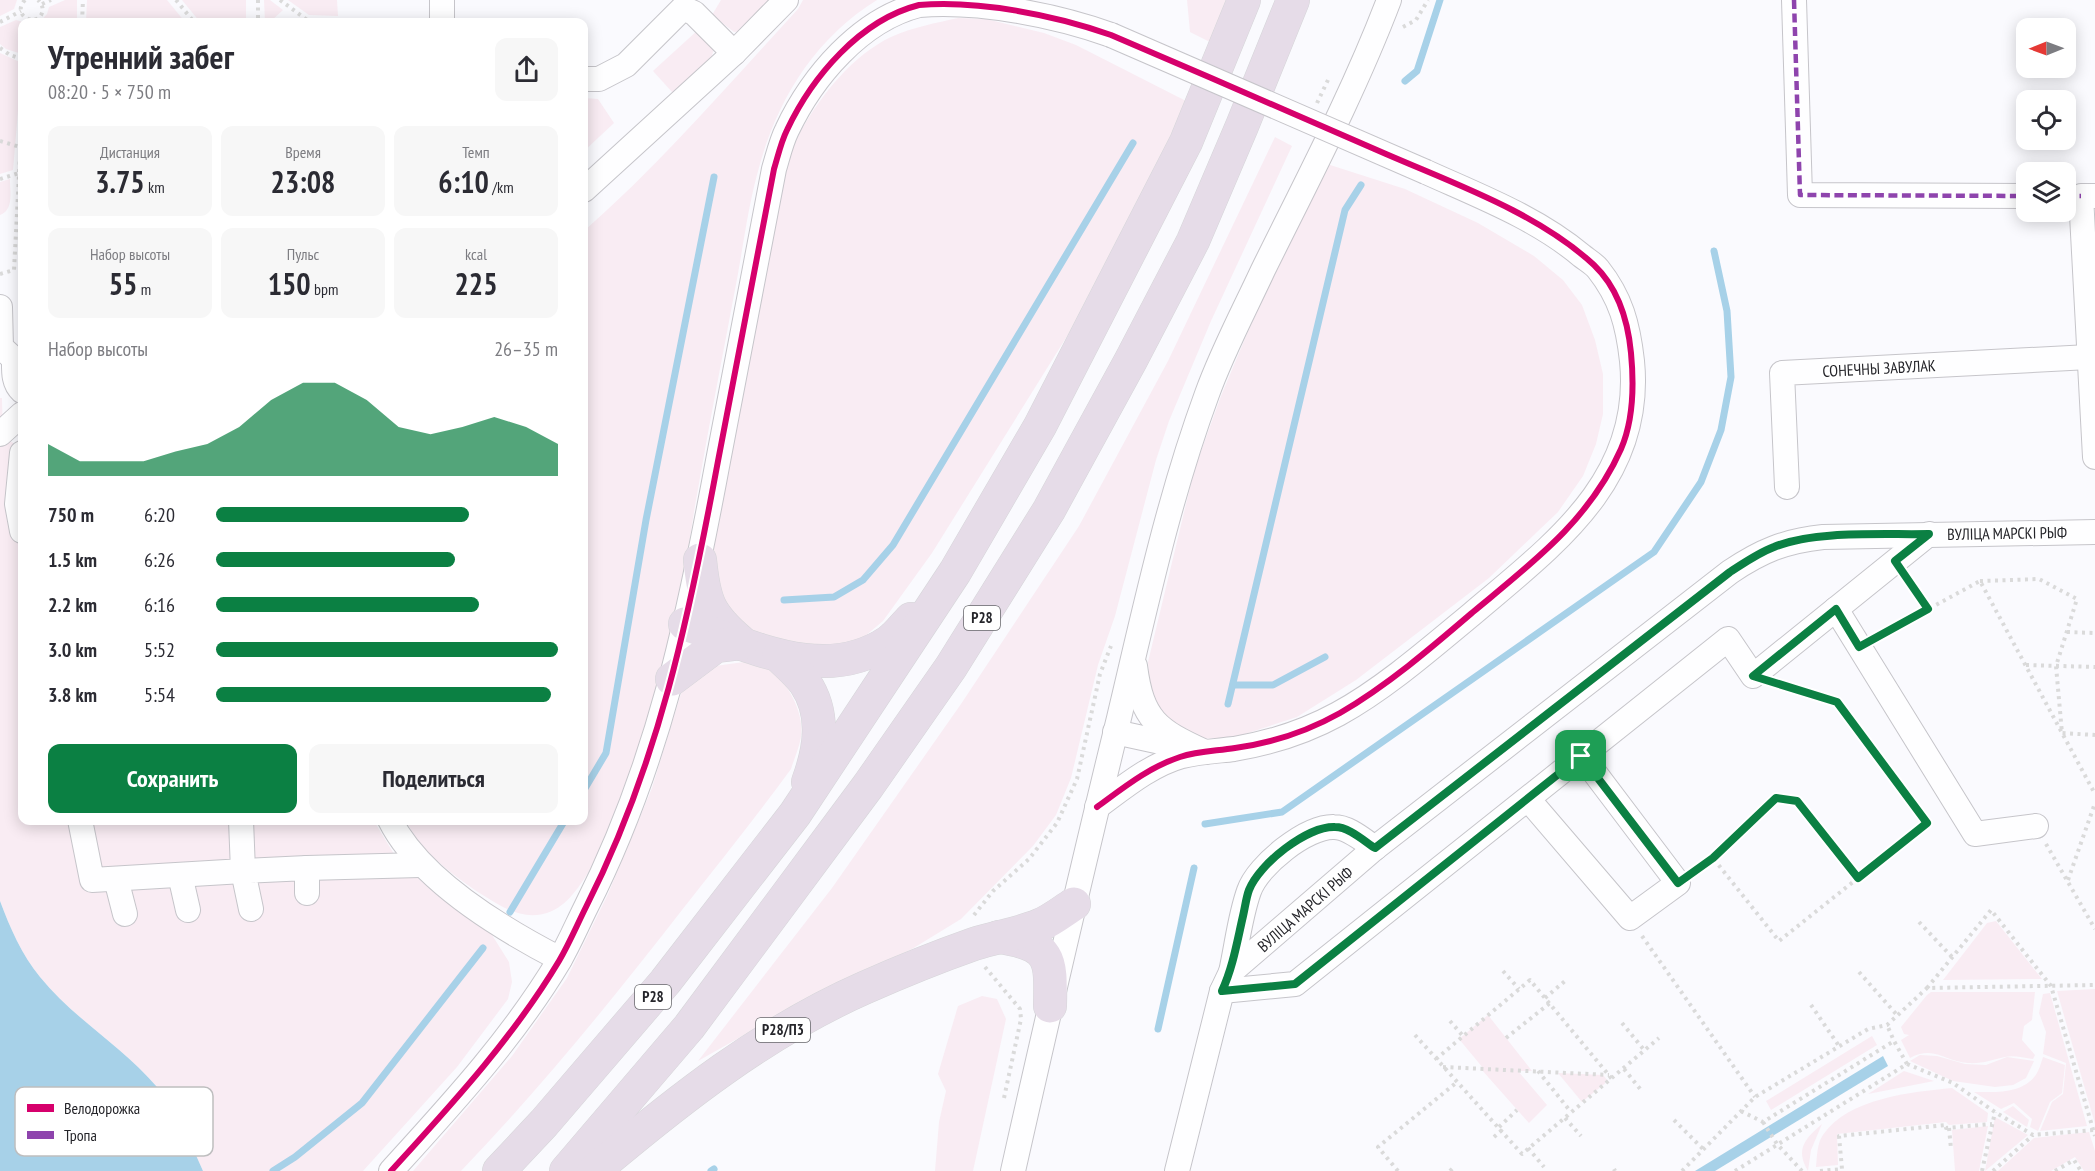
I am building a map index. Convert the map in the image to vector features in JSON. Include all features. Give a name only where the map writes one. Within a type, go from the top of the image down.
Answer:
[{"type":"highway","name":"Р28","points":[[499,1171],[544,1124],[665,982],[795,814],[955,572],[1040,426],[1186,142],[1244,0]]},
{"type":"highway","name":"Р28","points":[[566,1171],[689,1027],[861,796],[951,668],[1049,510],[1193,241],[1293,0]]},
{"type":"highway","points":[[700,560],[707,602],[724,628],[741,642]]},
{"type":"highway","points":[[685,624],[778,656],[814,662],[840,660],[866,654],[890,641],[955,572]]},
{"type":"highway","points":[[672,678],[716,646],[741,642]]},
{"type":"highway","points":[[778,656],[804,682],[816,705],[820,729],[816,760],[795,814]]},
{"type":"highway","name":"Р28/П3","points":[[594,1171],[651,1123],[753,1048],[804,1017],[920,964],[1039,926],[1074,904]]},
{"type":"highway","points":[[999,937],[1036,946],[1046,955],[1051,971],[1050,1006]]},
{"type":"street","points":[[441,0],[442,18]]},
{"type":"street","points":[[588,186],[734,53],[786,0]]},
{"type":"street","points":[[1012,1171],[1170,506],[1208,390],[1320,153],[1389,0]]},
{"type":"street","points":[[1794,0],[1800,195],[2016,195]]},
{"type":"street","points":[[391,1171],[525,1014],[560,959],[614,851],[649,758],[685,624],[700,560],[774,169],[786,131],[810,90],[835,58],[860,35],[887,17],[920,5],[953,1],[988,3],[1028,8],[1065,18],[1111,34],[1497,204],[1563,239],[1597,268],[1620,303],[1629,330],[1633,373],[1631,414],[1623,445],[1605,482],[1584,512],[1561,536],[1442,639],[1375,690],[1339,713],[1301,732],[1266,743],[1181,757],[1134,779],[1097,807]]},
{"type":"street","points":[[588,79],[599,79],[626,65],[683,8],[694,14],[734,53]]},
{"type":"street","points":[[2081,196],[2095,457]]},
{"type":"street","points":[[0,307],[1,347],[18,359],[15,380],[18,388]]},
{"type":"street","name":"СОНЕЧНЫ ЗАВУЛАК","points":[[1787,487],[1782,373],[2089,357]]},
{"type":"street","points":[[0,390],[18,391]]},
{"type":"street","points":[[0,434],[18,418]]},
{"type":"street","points":[[18,494],[18,509]]},
{"type":"street","name":"ВУЛІЦА МАРСКІ РЫФ","points":[[1226,982],[1375,848],[1730,572],[1754,556],[1775,546],[1823,537],[2095,532]]},
{"type":"street","points":[[1226,982],[1295,984],[1728,639],[1753,676],[1929,534]]},
{"type":"street","points":[[1836,609],[1975,834],[2036,826]]},
{"type":"street","points":[[1133,656],[1138,689],[1146,710],[1157,725],[1176,739],[1205,752]]},
{"type":"street","points":[[1115,732],[1205,752]]},
{"type":"street","points":[[1528,799],[1630,918],[1678,883],[1581,756]]},
{"type":"street","points":[[81,825],[92,880],[307,868],[420,865]]},
{"type":"street","points":[[241,825],[243,871],[251,909]]},
{"type":"street","points":[[392,825],[396,834],[420,865],[449,889],[509,930],[560,959]]},
{"type":"street","points":[[1177,1171],[1249,890],[1258,872],[1298,840],[1318,830],[1335,827],[1346,830],[1375,848]]},
{"type":"street","points":[[307,868],[307,893]]},
{"type":"street","points":[[180,875],[188,909]]},
{"type":"street","points":[[116,879],[125,914]]},
{"type":"path","points":[[24,0],[21,11],[24,18]]},
{"type":"path","points":[[38,0],[42,4]]},
{"type":"path","points":[[42,4],[51,0]]},
{"type":"path","points":[[82,0],[84,6],[82,18]]},
{"type":"path","points":[[176,0],[191,18]]},
{"type":"path","points":[[258,0],[258,18]]},
{"type":"path","points":[[280,0],[305,18]]},
{"type":"path","points":[[38,18],[41,15],[42,4]]},
{"type":"path","points":[[0,22],[21,11]]},
{"type":"path","points":[[0,48],[18,58]]},
{"type":"path","points":[[0,141],[18,146]]},
{"type":"path","points":[[0,179],[18,173]]},
{"type":"path","points":[[0,274],[14,270],[18,192]]},
{"type":"path","points":[[1895,561],[1928,609]]},
{"type":"path","points":[[1859,647],[1980,581],[2039,579],[2077,599],[2056,666],[2062,733]]},
{"type":"path","points":[[1980,581],[2095,794]]},
{"type":"path","points":[[2067,632],[2095,633]]},
{"type":"path","points":[[2025,665],[2095,667]]},
{"type":"path","points":[[1713,858],[1779,941],[1927,823],[1837,702],[1753,676]]},
{"type":"path","points":[[2062,733],[2095,735]]},
{"type":"path","points":[[1678,883],[1713,858],[1776,798],[1797,801],[1858,878]]},
{"type":"path","points":[[2067,881],[2095,803]]},
{"type":"path","points":[[2036,826],[2095,929]]},
{"type":"path","points":[[1682,1171],[1755,1097],[1868,1029],[1887,1025],[1927,988],[1991,910],[2051,986],[2095,1136]]},
{"type":"path","points":[[1630,918],[1755,1097]]},
{"type":"path","points":[[1919,922],[1952,957]]},
{"type":"path","points":[[1503,971],[1519,989]]},
{"type":"path","points":[[1859,972],[1898,1015]]},
{"type":"path","points":[[1436,1059],[1530,980],[1610,1077]]},
{"type":"path","points":[[1545,998],[1565,981]]},
{"type":"path","points":[[1927,988],[2095,986]]},
{"type":"path","points":[[1506,1038],[1550,1003]]},
{"type":"path","points":[[1811,1005],[1839,1047]]},
{"type":"path","points":[[1450,1021],[1463,1036]]},
{"type":"path","points":[[1622,1023],[1645,1050]]},
{"type":"path","points":[[1887,1025],[1907,1064],[1953,1083],[2033,1135],[2094,1130]]},
{"type":"path","points":[[1415,1035],[1522,1154],[1610,1077]]},
{"type":"path","points":[[1443,1067],[1610,1077],[1624,1069],[1659,1038]]},
{"type":"path","points":[[1763,1122],[1894,1041]]},
{"type":"path","points":[[1735,1171],[1907,1064]]},
{"type":"path","points":[[1624,1069],[1641,1090]]},
{"type":"path","points":[[1538,1071],[1571,1112]]},
{"type":"path","points":[[1398,1171],[1378,1147],[1457,1082]]},
{"type":"path","points":[[1494,1137],[1517,1110]]},
{"type":"path","points":[[1742,1111],[1763,1122],[1777,1144],[1802,1171]]},
{"type":"path","points":[[1982,1171],[1995,1112]]},
{"type":"path","points":[[1565,1118],[1581,1136]]},
{"type":"path","points":[[1674,1120],[1703,1149]]},
{"type":"path","points":[[1820,1171],[1842,1169],[1839,1136],[1946,1125],[1949,1128],[1992,1124]]},
{"type":"path","points":[[1949,1128],[1951,1149]]},
{"type":"path","points":[[1993,1171],[2033,1135]]},
{"type":"path","points":[[1528,1148],[1544,1167]]},
{"type":"path","points":[[2055,1171],[2074,1160],[2080,1171]]},
{"type":"shaded area","points":[[0,0],[17,0],[14,9],[0,16]]},
{"type":"shaded area","points":[[65,0],[77,0],[77,18],[44,18],[49,7]]},
{"type":"shaded area","points":[[87,0],[167,0],[182,18],[86,18]]},
{"type":"shaded area","points":[[182,0],[246,0],[246,18],[197,18]]},
{"type":"shaded area","points":[[264,0],[270,0],[283,10],[274,18],[265,18]]},
{"type":"shaded area","points":[[288,0],[337,0],[338,16],[309,15]]},
{"type":"shaded area","points":[[721,0],[777,0],[743,31],[734,32],[712,15]]},
{"type":"shaded area","points":[[803,0],[877,0],[836,32],[803,70],[778,115],[768,139],[750,207],[676,617],[618,809],[587,874],[570,897],[552,911],[543,914],[518,913],[494,902],[452,873],[431,855],[408,825],[588,825],[588,227],[694,123],[798,9]]},
{"type":"shaded area","points":[[1187,0],[1226,0],[1210,42],[1190,32]]},
{"type":"shaded area","points":[[958,18],[986,19],[1044,33],[1076,45],[1188,102],[1069,333],[932,553],[883,621],[858,642],[782,650],[729,615],[709,570],[784,173],[797,139],[810,116],[829,89],[851,65],[891,37],[916,28]]},
{"type":"shaded area","points":[[18,21],[18,53],[6,49],[0,44],[0,27]]},
{"type":"shaded area","points":[[698,30],[715,45],[711,59],[673,93],[653,71]]},
{"type":"shaded area","points":[[0,53],[18,61],[18,111],[13,170],[0,174]]},
{"type":"shaded area","points":[[588,98],[598,99],[614,123],[588,147]]},
{"type":"shaded area","points":[[1275,137],[1292,146],[1211,321],[1169,421],[1156,460],[1115,616],[1098,665],[1071,778],[1056,815],[1033,846],[961,919],[912,949],[792,1008],[698,1061],[832,888],[961,704],[1079,526],[1168,361]]},
{"type":"shaded area","points":[[1327,164],[1405,189],[1478,223],[1534,256],[1563,280],[1582,305],[1595,340],[1603,374],[1603,414],[1596,444],[1583,476],[1558,512],[1489,578],[1356,680],[1297,717],[1236,737],[1200,739],[1160,713],[1150,690],[1148,662],[1194,471],[1221,396],[1249,329]]},
{"type":"shaded area","points":[[10,179],[9,205],[0,215],[0,182]]},
{"type":"shaded area","points":[[0,398],[2,398],[3,436],[18,446],[18,825],[376,825],[394,854],[421,881],[492,935],[509,962],[512,982],[508,999],[457,1067],[363,1171],[203,1171],[196,1156],[213,1156],[213,1087],[157,1087],[129,1058],[53,992],[40,977],[12,931],[0,901]]},
{"type":"shaded area","points":[[744,662],[763,666],[771,671],[786,687],[797,707],[801,737],[791,769],[602,1011],[461,1171],[413,1171],[512,1056],[567,978],[608,894],[652,788],[683,687],[715,666]]},
{"type":"shaded area","points":[[1996,921],[2042,979],[1943,980],[1987,923]]},
{"type":"shaded area","points":[[2095,989],[2095,1124],[2057,991]]},
{"type":"shaded area","points":[[1931,992],[2035,992],[2032,1020],[2024,1026],[2022,1040],[2035,1055],[2033,1059],[2008,1056],[1968,1063],[1926,1053],[1910,1058],[1901,1040],[1909,1035],[1904,1034],[1901,1027]]},
{"type":"shaded area","points":[[2050,993],[2087,1126],[2040,1131],[2052,1102],[2063,1094],[2066,1063],[2043,1054],[2046,1032],[2039,1013],[2043,994]]},
{"type":"shaded area","points":[[982,996],[997,999],[1006,1019],[973,1171],[935,1171],[939,1122],[946,1091],[938,1074],[958,1006]]},
{"type":"shaded area","points":[[1488,1015],[1532,1071],[1518,1071],[1547,1105],[1529,1123],[1481,1069],[1483,1068],[1459,1039]]},
{"type":"shaded area","points":[[1872,1036],[1877,1045],[1771,1110],[1766,1101]]},
{"type":"shaded area","points":[[1920,1055],[1937,1056],[1965,1064],[1986,1065],[2007,1057],[2034,1061],[2026,1078],[2013,1085],[1995,1087],[1953,1081],[1910,1061]]},
{"type":"shaded area","points":[[2043,1057],[2065,1065],[2062,1093],[2050,1102],[2038,1131],[2030,1127],[2032,1119],[2014,1103],[2001,1109],[1974,1092],[2007,1091],[2023,1086],[2035,1076]]},
{"type":"shaded area","points":[[1904,1071],[1934,1081],[1868,1094]]},
{"type":"shaded area","points":[[1558,1073],[1603,1075],[1608,1081],[1582,1102]]},
{"type":"shaded area","points":[[1952,1088],[1988,1113],[1987,1122],[1949,1125],[1946,1122],[1837,1134],[1838,1165],[1816,1167],[1821,1138],[1834,1123],[1848,1113],[1882,1099]]},
{"type":"shaded area","points":[[2013,1106],[2029,1120],[2027,1127],[2003,1112]]},
{"type":"shaded area","points":[[1995,1117],[2028,1135],[1985,1171]]},
{"type":"shaded area","points":[[1822,1124],[1811,1150],[1808,1171],[1802,1150],[1807,1140]]},
{"type":"shaded area","points":[[1988,1126],[1979,1171],[1955,1171],[1952,1130]]},
{"type":"shaded area","points":[[2089,1132],[2095,1151],[2095,1171],[2084,1171],[2075,1157],[2051,1171],[1998,1171],[2034,1138]]},
{"type":"water","points":[[0,901],[17,941],[40,977],[53,992],[129,1058],[157,1087],[15,1087],[15,1156],[196,1156],[203,1171],[0,1171]]},
{"type":"water","points":[[1883,1056],[1888,1066],[1715,1171],[1695,1171]]},
{"type":"waterway","points":[[1405,81],[1417,71],[1440,0]]},
{"type":"waterway","points":[[784,600],[834,597],[863,580],[893,545],[1133,143]]},
{"type":"waterway","points":[[588,783],[606,753],[646,520],[714,177]]},
{"type":"waterway","points":[[1228,704],[1345,210],[1361,185]]},
{"type":"waterway","points":[[1205,824],[1282,812],[1654,552],[1701,482],[1721,430],[1731,377],[1727,311],[1714,251]]},
{"type":"waterway","points":[[1233,685],[1273,685],[1325,657]]},
{"type":"waterway","points":[[510,912],[562,825]]},
{"type":"waterway","points":[[1158,1029],[1194,868]]},
{"type":"waterway","points":[[273,1171],[295,1157],[362,1103],[483,948]]},
{"type":"marked path","points":[[1794,0],[1800,195],[2016,196]]},
{"type":"marked path","points":[[2076,196],[2081,196]]},
{"type":"cycle path","points":[[391,1171],[480,1070],[522,1017],[559,961],[611,853],[652,744],[683,633],[774,169],[783,139],[810,90],[840,53],[877,23],[919,5],[991,7],[1041,15],[1111,35],[1495,201],[1548,230],[1594,265],[1615,295],[1630,341],[1633,389],[1628,426],[1621,449],[1593,498],[1576,519],[1537,558],[1409,666],[1340,713],[1302,731],[1276,739],[1249,746],[1194,753],[1169,761],[1137,779],[1097,807]]},
{"type":"route","points":[[1929,534],[1895,561],[1928,609],[1859,647],[1836,609],[1753,676],[1837,702],[1927,823],[1858,878],[1797,801],[1776,798],[1713,858],[1678,883],[1581,756],[1295,984],[1222,991],[1231,972],[1249,890],[1258,872],[1298,840],[1318,830],[1335,827],[1346,830],[1375,848],[1730,572],[1754,556],[1775,546],[1823,537],[1929,534]]}]
